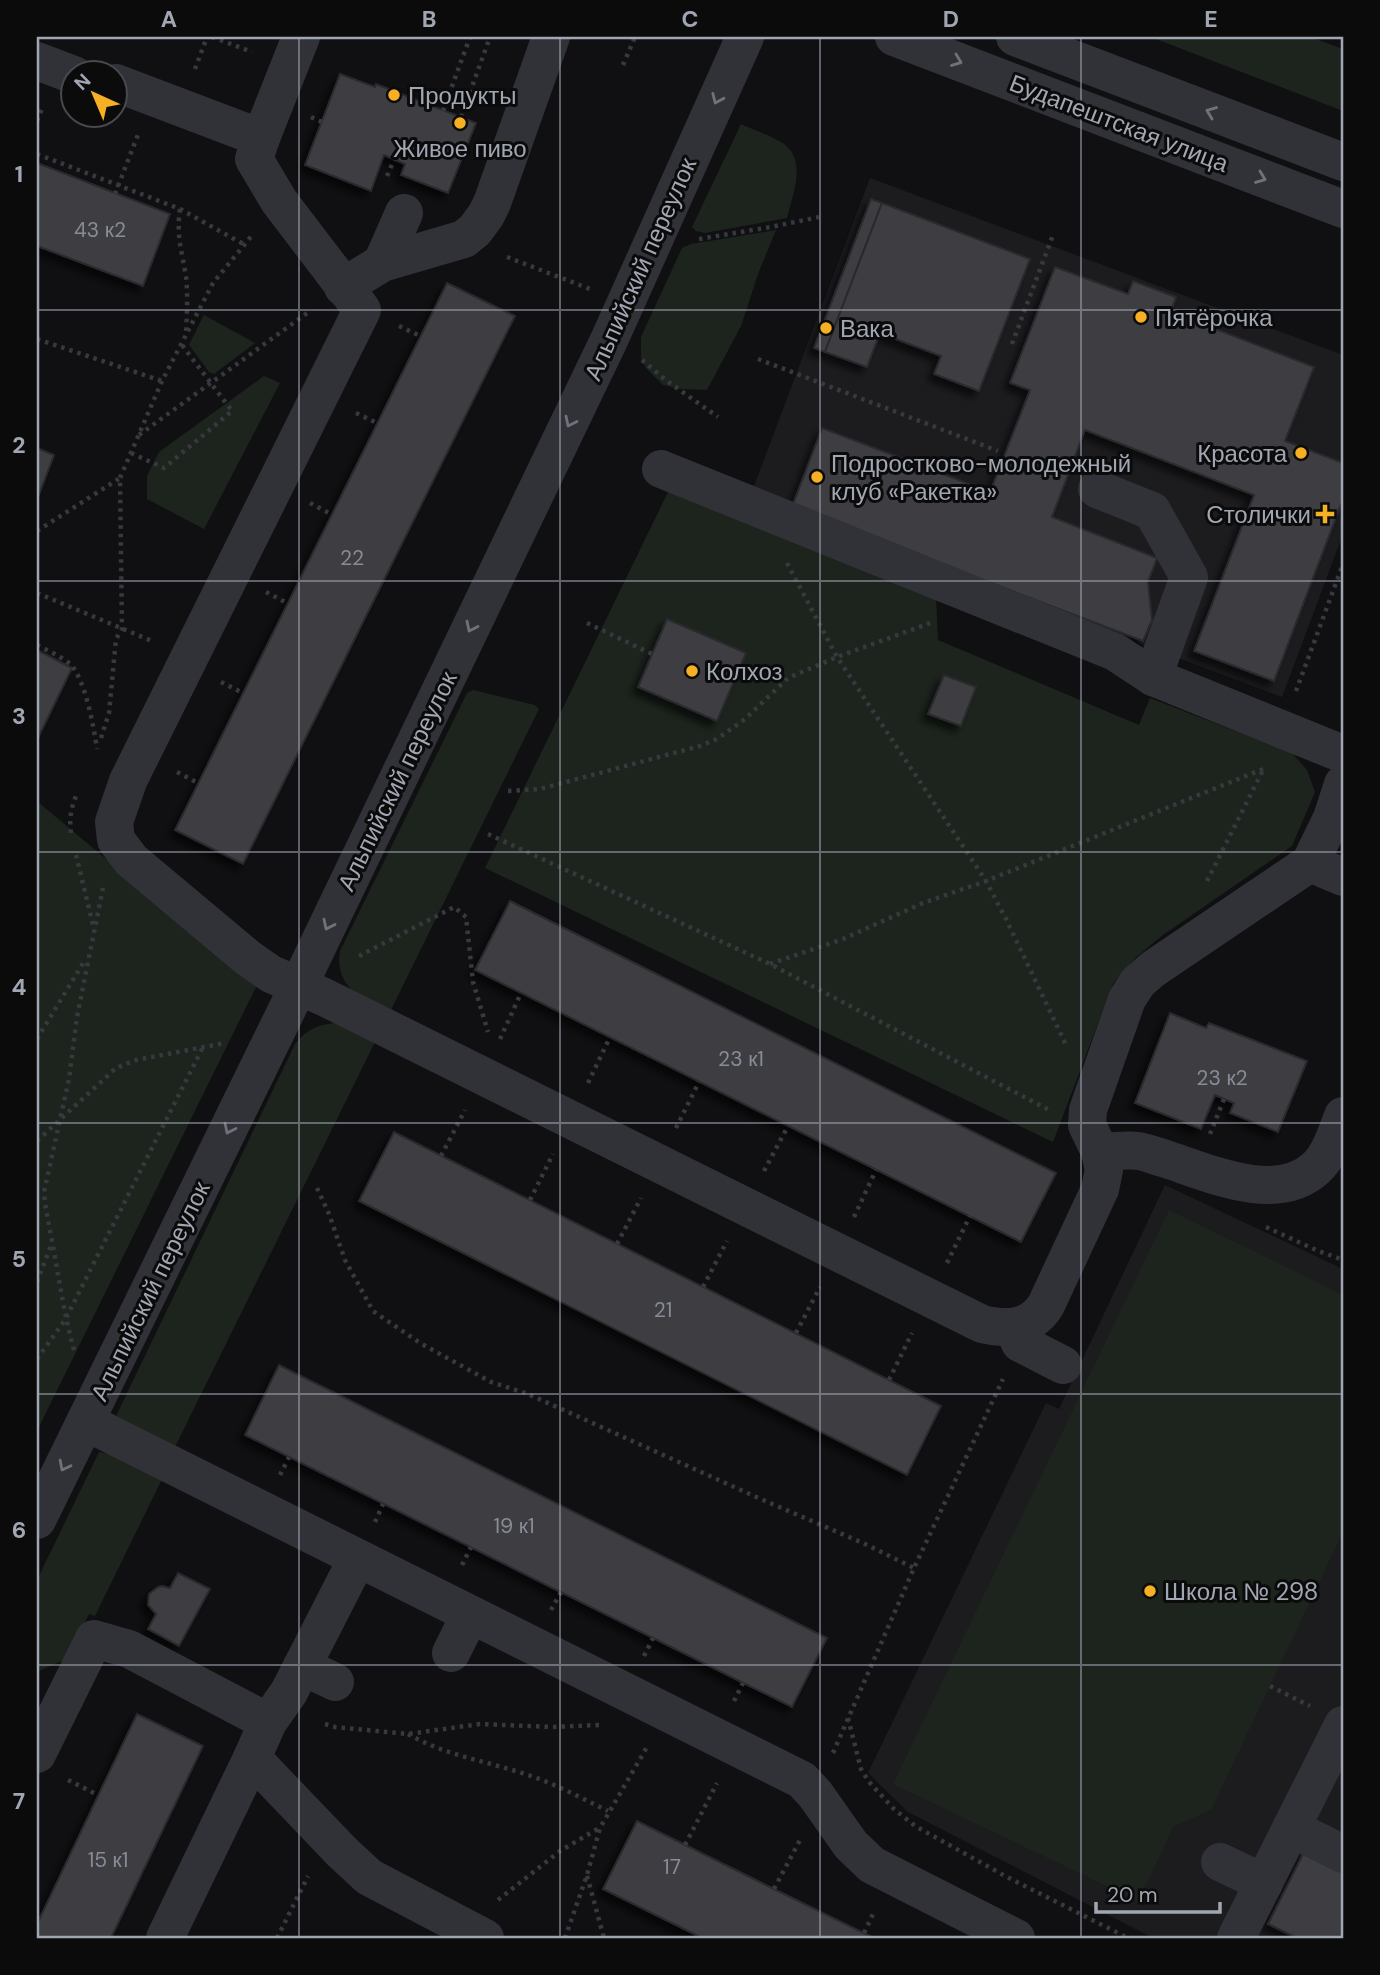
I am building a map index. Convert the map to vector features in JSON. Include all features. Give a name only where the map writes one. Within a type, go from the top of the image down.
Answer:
[{"type":"street","points":[[257,166],[301,37]]},
{"type":"street","points":[[343,287],[382,263],[464,239],[475,230],[492,203],[551,37]]},
{"type":"street","name":"Альпийский переулок","points":[[37,1520],[299,985],[610,338],[745,37]]},
{"type":"street","name":"Будапештская улица","points":[[894,37],[1343,209]]},
{"type":"street","name":"Будапештская улица","points":[[1015,37],[1343,162]]},
{"type":"street","points":[[37,61],[60,70]]},
{"type":"street","points":[[130,88],[152,97],[257,166],[279,201],[362,310],[128,781],[114,822],[116,840],[131,860],[248,958],[271,974],[488,1065],[570,1121],[982,1324],[1016,1335],[1063,1365]]},
{"type":"street","points":[[382,263],[404,213]]},
{"type":"street","points":[[661,470],[1115,652],[1153,677],[1282,727],[1343,754]]},
{"type":"street","points":[[1097,489],[1153,511],[1189,577],[1153,677]]},
{"type":"street","points":[[1016,1335],[1040,1315],[1060,1311],[1104,1170],[1088,1110],[1127,999],[1138,982],[1169,958],[1327,870],[1332,818],[1343,784]]},
{"type":"street","points":[[1094,1139],[1244,1183],[1266,1185],[1285,1183],[1305,1176],[1317,1167],[1328,1152],[1343,1116]]},
{"type":"street","points":[[86,1422],[802,1780],[851,1845],[872,1865],[1016,1938]]},
{"type":"street","points":[[165,1938],[274,1714],[289,1692],[319,1674],[357,1559]]},
{"type":"street","points":[[451,1653],[470,1615]]},
{"type":"street","points":[[37,1754],[94,1639],[129,1649],[274,1714]]},
{"type":"street","points":[[1236,1938],[1343,1725]]},
{"type":"street","points":[[252,1758],[369,1877],[474,1933]]},
{"type":"street","points":[[1291,1829],[1343,1854]]},
{"type":"street","points":[[1220,1862],[1264,1883]]},
{"type":"path","points":[[443,111],[470,37]]},
{"type":"path","points":[[461,117],[490,37]]},
{"type":"path","points":[[623,65],[635,37]]},
{"type":"path","points":[[116,194],[152,97]]},
{"type":"path","points":[[37,154],[180,209],[245,245]]},
{"type":"path","points":[[180,209],[177,229],[186,278],[186,336]]},
{"type":"path","points":[[698,239],[819,217]]},
{"type":"path","points":[[122,629],[120,478],[162,382],[214,283],[260,226]]},
{"type":"path","points":[[1012,344],[1053,234]]},
{"type":"path","points":[[464,239],[597,292]]},
{"type":"path","points":[[138,436],[311,310]]},
{"type":"path","points":[[37,339],[162,382]]},
{"type":"path","points":[[131,453],[164,468],[232,411],[182,345]]},
{"type":"path","points":[[640,358],[718,417]]},
{"type":"path","points":[[758,359],[998,451]]},
{"type":"path","points":[[37,531],[120,478]]},
{"type":"path","points":[[781,552],[837,657],[986,881],[1070,1054]]},
{"type":"path","points":[[1204,887],[1282,727],[1343,564]]},
{"type":"path","points":[[1334,589],[1343,585]]},
{"type":"path","points":[[37,593],[156,643]]},
{"type":"path","points":[[508,791],[540,789],[700,746],[717,739],[745,719],[789,678],[837,657],[988,601]]},
{"type":"path","points":[[587,623],[652,654]]},
{"type":"path","points":[[37,645],[64,660],[76,671],[93,724],[97,749]]},
{"type":"path","points":[[770,964],[843,939],[923,903],[986,881],[1263,769]]},
{"type":"path","points":[[488,834],[770,964],[1044,1109],[1094,1139]]},
{"type":"path","points":[[81,1357],[74,1352],[65,1320],[44,1192],[69,1079],[88,955],[116,840]]},
{"type":"path","points":[[354,959],[454,907],[466,917],[473,982],[488,1065]]},
{"type":"path","points":[[37,1040],[88,955]]},
{"type":"path","points":[[441,1156],[521,993]]},
{"type":"path","points":[[530,1200],[610,1037]]},
{"type":"path","points":[[37,1141],[116,1068],[136,1060],[226,1043]]},
{"type":"path","points":[[37,1359],[65,1320],[203,1047]]},
{"type":"path","points":[[617,1244],[699,1082]]},
{"type":"path","points":[[703,1287],[788,1126]]},
{"type":"path","points":[[796,1333],[876,1170]]},
{"type":"path","points":[[317,1188],[345,1260],[373,1311],[420,1343],[491,1382],[540,1399],[914,1568]]},
{"type":"path","points":[[889,1380],[970,1216]]},
{"type":"path","points":[[37,1282],[52,1242]]},
{"type":"path","points":[[815,1794],[1016,1335]]},
{"type":"path","points":[[274,1714],[303,1717],[335,1727],[408,1734],[480,1724],[552,1727],[609,1725],[632,1695]]},
{"type":"path","points":[[565,1938],[600,1828],[667,1712]]},
{"type":"path","points":[[848,1718],[862,1769],[869,1782],[915,1826],[1007,1877],[1128,1938]]},
{"type":"path","points":[[408,1734],[425,1744],[534,1777],[608,1811]]},
{"type":"path","points":[[685,1845],[736,1746]]},
{"type":"path","points":[[474,1933],[560,1851],[600,1828]]},
{"type":"path","points":[[280,1937],[328,1836]]},
{"type":"path","points":[[587,1875],[604,1938]]},
{"type":"shaded area","points":[[1151,37],[1310,37],[1343,49],[1343,111]]},
{"type":"shaded area","points":[[741,124],[781,142],[794,157],[795,188],[787,218],[705,233],[696,231],[692,227]]},
{"type":"shaded area","points":[[870,178],[1343,355],[1343,534],[1282,697],[750,497]]},
{"type":"shaded area","points":[[776,230],[741,326],[707,390],[663,385],[646,368],[641,358],[641,337],[682,248],[691,244]]},
{"type":"shaded area","points":[[204,315],[255,343],[214,374],[209,372],[189,345]]},
{"type":"shaded area","points":[[264,376],[280,383],[204,529],[147,499],[147,476],[159,452]]},
{"type":"shaded area","points":[[669,490],[936,596],[938,640],[1139,725],[1150,698],[1292,753],[1307,770],[1315,792],[1292,846],[1163,935],[1135,958],[1113,984],[1053,1142],[485,868]]},
{"type":"shaded area","points":[[473,690],[535,705],[539,709],[388,1016],[360,998],[346,983],[341,974],[340,951],[467,693]]},
{"type":"shaded area","points":[[38,802],[257,985],[37,1431],[37,804]]},
{"type":"shaded area","points":[[334,1023],[377,1038],[172,1453],[116,1416],[295,1044],[312,1029]]},
{"type":"shaded area","name":"Школа № 298","points":[[1165,1185],[1343,1269],[1343,1938],[1153,1938],[908,1812],[868,1773],[1046,1403],[1059,1409]]},
{"type":"shaded area","name":"Школа № 298","points":[[1169,1210],[1343,1295],[1343,1532],[1211,1810],[1174,1826],[1138,1901],[893,1784]]},
{"type":"shaded area","points":[[99,1452],[133,1459],[164,1475],[95,1616],[89,1614],[66,1659],[37,1672],[37,1580]]},
{"type":"building","points":[[340,74],[375,87],[376,84],[476,123],[448,193],[401,175],[405,164],[384,155],[371,191],[305,165]]},
{"type":"building","points":[[37,163],[170,214],[143,286],[37,246]]},
{"type":"building","points":[[871,199],[882,203],[825,352],[814,348]]},
{"type":"building","points":[[882,203],[1030,259],[979,391],[934,374],[941,356],[880,333],[867,367],[825,352]]},
{"type":"building","points":[[1055,267],[1128,294],[1133,281],[1176,297],[1171,312],[1314,367],[1285,441],[1343,463],[1343,499],[1274,681],[1194,651],[1254,495],[1085,430],[1052,517],[1157,558],[1148,582],[1152,620],[1143,641],[792,507],[822,428],[990,492],[1030,390],[1010,383]]},
{"type":"building","points":[[447,283],[515,316],[243,864],[175,830]]},
{"type":"building","points":[[37,448],[54,455],[37,500]]},
{"type":"building","name":"Колхоз","points":[[667,619],[746,653],[717,721],[638,687]]},
{"type":"building","points":[[37,650],[72,668],[37,740]]},
{"type":"building","points":[[944,675],[976,687],[961,726],[928,714]]},
{"type":"building","points":[[510,901],[1056,1173],[1021,1242],[475,970]]},
{"type":"building","points":[[1170,1013],[1206,1028],[1209,1023],[1307,1061],[1278,1132],[1230,1113],[1234,1103],[1215,1095],[1201,1129],[1135,1103]]},
{"type":"building","points":[[394,1132],[941,1406],[907,1475],[359,1201]]},
{"type":"building","points":[[279,1365],[827,1638],[792,1707],[245,1435]]},
{"type":"building","points":[[178,1573],[210,1589],[179,1646],[148,1629],[156,1614],[148,1605],[149,1594],[158,1587],[170,1588]]},
{"type":"building","points":[[137,1714],[203,1746],[111,1938],[37,1938],[37,1924]]},
{"type":"building","points":[[637,1821],[874,1938],[702,1938],[603,1889]]},
{"type":"building","points":[[1305,1850],[1343,1869],[1343,1938],[1297,1938],[1268,1924]]},
{"type":"place","name":"Продукты","points":[[394,95]]},
{"type":"place","name":"Живое пиво","points":[[460,123]]},
{"type":"place","name":"Пятёрочка","points":[[1141,317]]},
{"type":"place","name":"Вака","points":[[826,328]]},
{"type":"place","name":"Красота","points":[[1301,453]]},
{"type":"place","name":"Подростково-молодежный клуб «Ракетка»","points":[[817,477]]},
{"type":"place","name":"Столички","points":[[1325,514]]},
{"type":"place","name":"Колхоз","points":[[692,671]]},
{"type":"place","name":"Школа № 298","points":[[1150,1591]]}]
